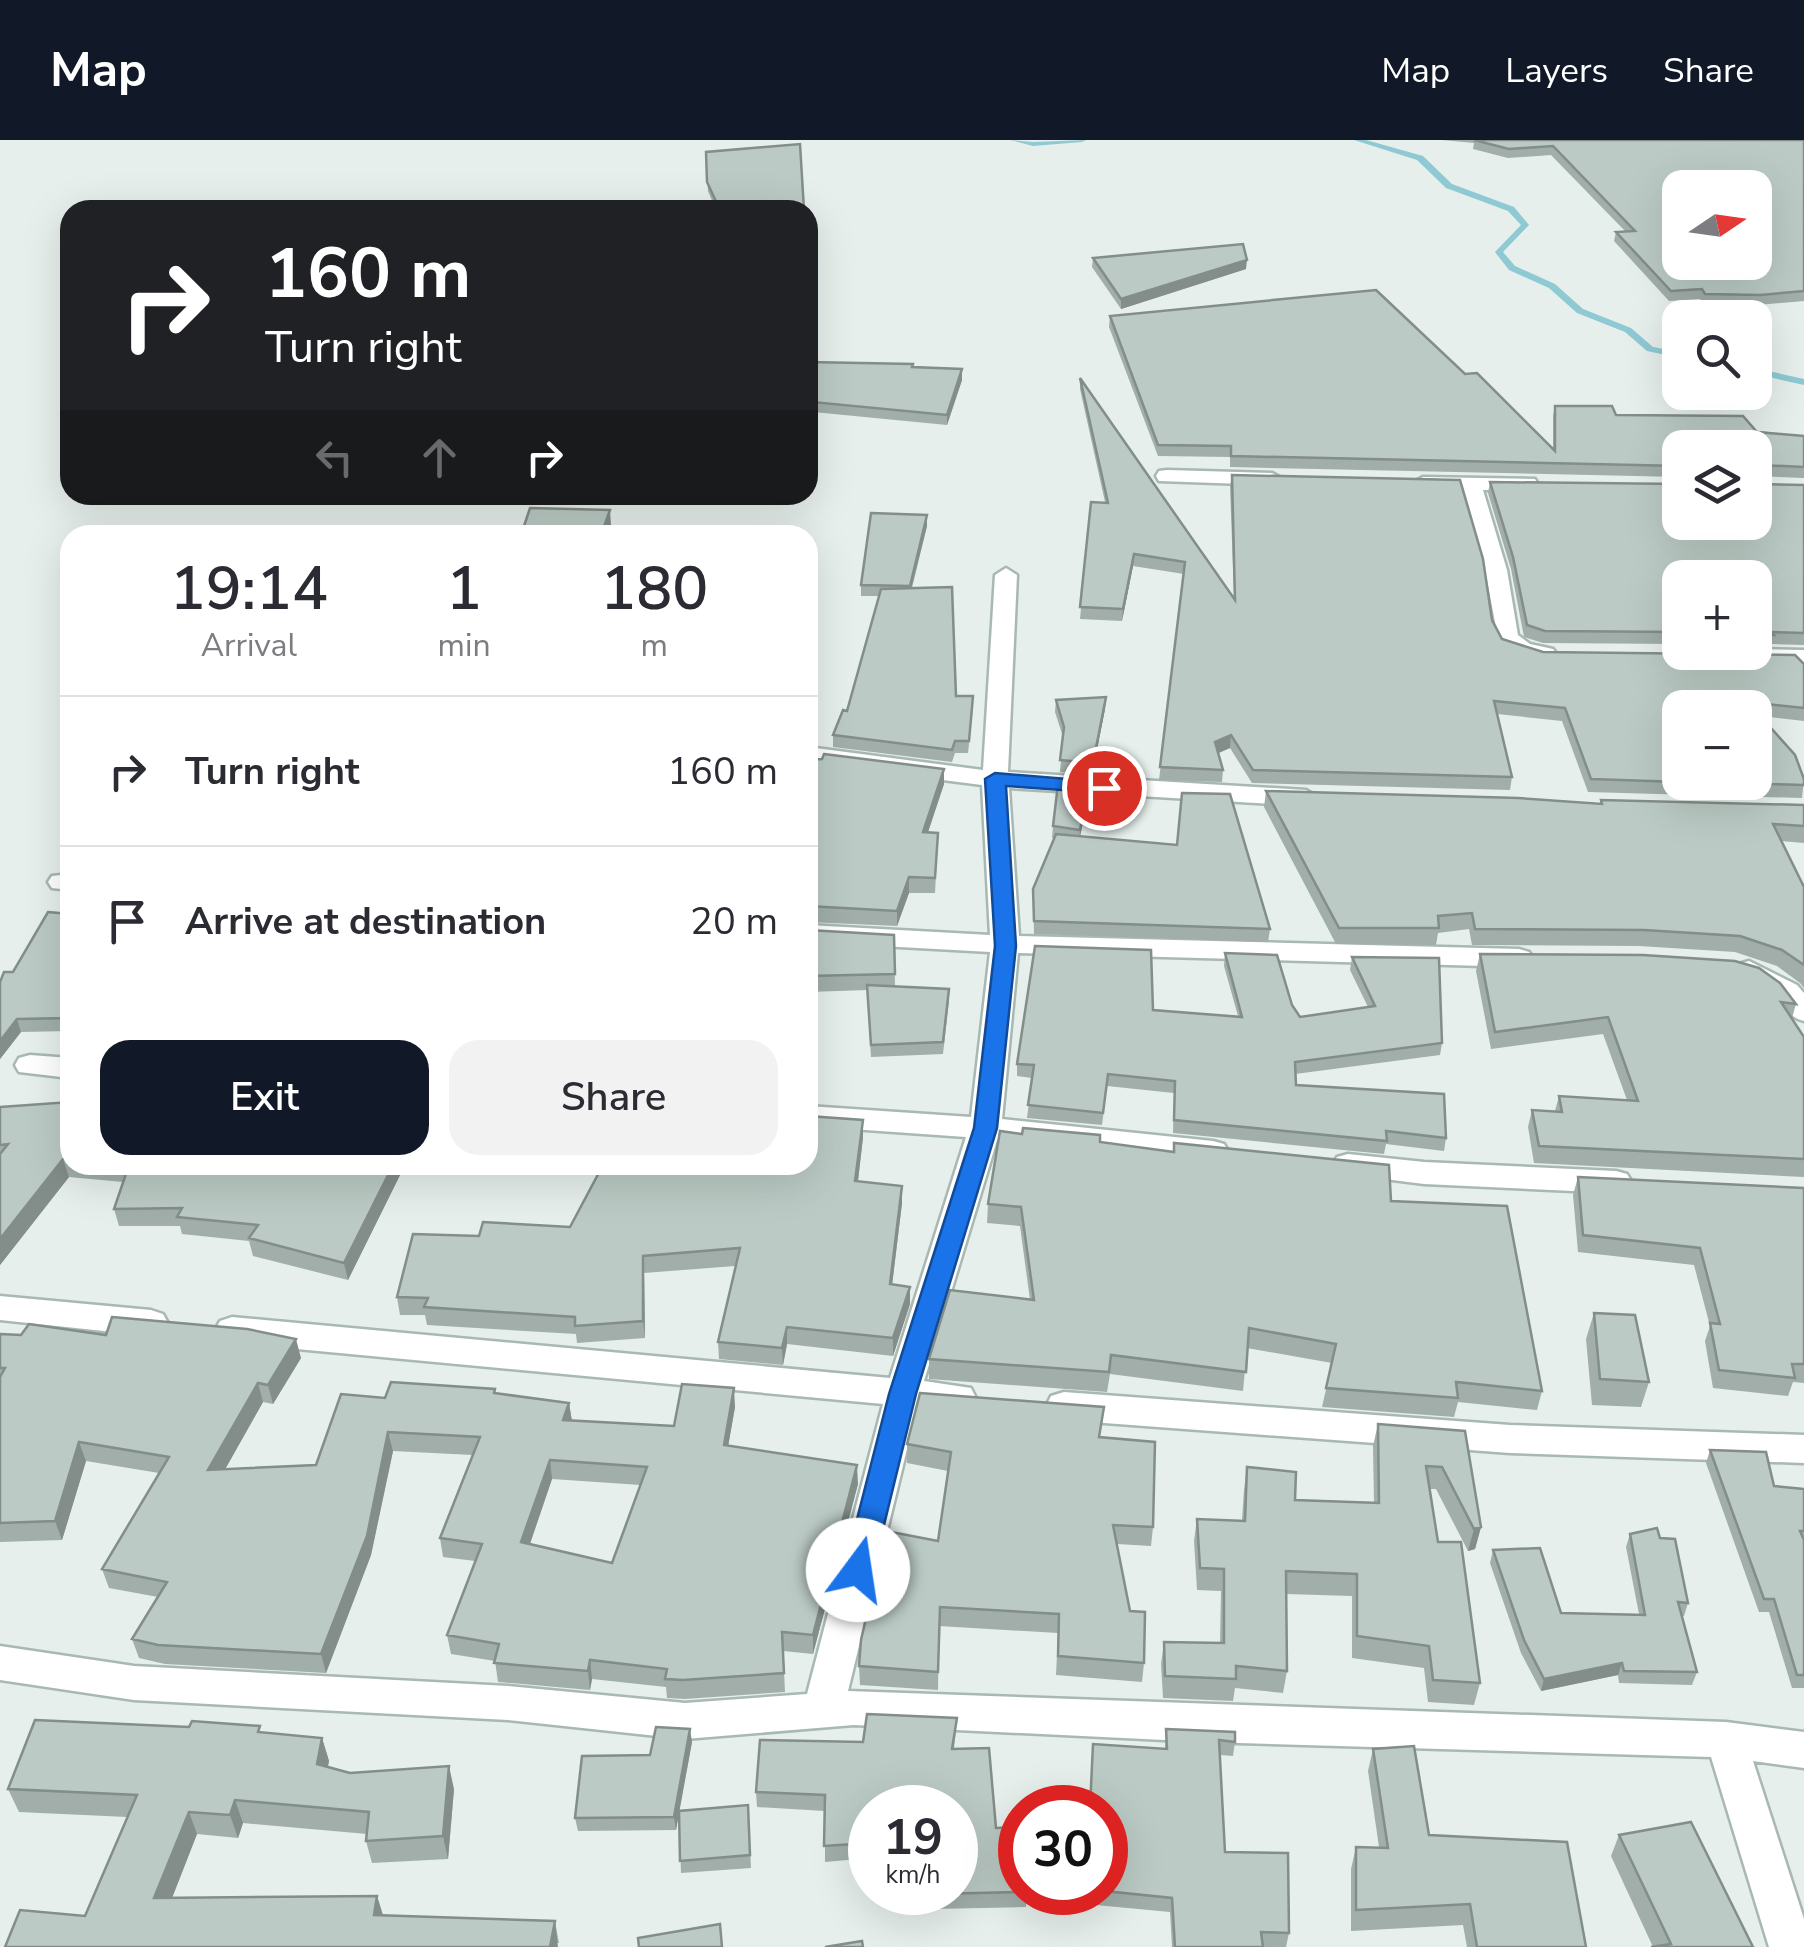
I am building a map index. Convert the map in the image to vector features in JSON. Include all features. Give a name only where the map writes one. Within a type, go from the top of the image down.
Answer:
[{"type":"street","points":[[1167,476],[1300,480]]},
{"type":"street","points":[[1395,482],[1547,484]]},
{"type":"street","points":[[1470,484],[1496,570],[1507,638],[1523,650],[1560,654]]},
{"type":"street","points":[[823,1710],[903,1394],[986,1128],[1006,946],[995,779],[1006,575]]},
{"type":"street","points":[[1772,657],[1804,657]]},
{"type":"street","points":[[818,756],[995,779],[1177,793],[1336,798]]},
{"type":"street","points":[[818,934],[1006,946],[1337,957],[1544,958]]},
{"type":"street","points":[[1716,964],[1735,965],[1766,976],[1788,991],[1804,1012]]},
{"type":"street","points":[[30,1066],[60,1068]]},
{"type":"street","points":[[818,1117],[986,1128],[1252,1156]]},
{"type":"street","points":[[1310,1162],[1424,1173],[1652,1184]]},
{"type":"street","points":[[0,1308],[1001,1401]]},
{"type":"street","points":[[1040,1404],[1510,1439],[1804,1448]]},
{"type":"street","points":[[0,1663],[134,1683],[508,1703],[684,1721],[854,1708],[1224,1725],[1726,1740],[1804,1750]]},
{"type":"street","points":[[1726,1740],[1791,1947]]},
{"type":"building","points":[[1474,140],[1804,140],[1804,291],[1760,295],[1705,294],[1702,289],[1671,291],[1616,232],[1635,231],[1553,146],[1509,149]]},
{"type":"building","points":[[800,144],[803,200],[715,200],[707,182],[706,152]]},
{"type":"building","points":[[1243,244],[1247,260],[1121,299],[1093,258]]},
{"type":"building","points":[[1376,290],[1465,374],[1477,373],[1555,451],[1555,406],[1612,406],[1616,415],[1743,416],[1755,430],[1662,430],[1662,466],[1231,456],[1231,446],[1158,445],[1110,316]]},
{"type":"building","points":[[818,362],[962,369],[947,415],[818,402]]},
{"type":"building","points":[[1080,378],[1235,600],[1232,475],[1460,480],[1483,559],[1492,620],[1502,639],[1543,652],[1662,653],[1662,670],[1772,670],[1772,655],[1795,655],[1804,664],[1804,708],[1772,705],[1772,690],[1662,690],[1662,781],[1591,779],[1565,708],[1494,701],[1512,777],[1253,770],[1231,735],[1215,742],[1223,770],[1160,767],[1185,562],[1134,554],[1123,609],[1080,607],[1091,502],[1108,503]]},
{"type":"building","points":[[1772,433],[1804,436],[1804,467],[1772,466]]},
{"type":"building","points":[[1490,482],[1662,484],[1662,540],[1772,540],[1772,484],[1804,485],[1804,633],[1772,632],[1772,560],[1662,560],[1662,632],[1545,631],[1527,625],[1513,557]]},
{"type":"building","points":[[530,508],[610,510],[605,525],[524,525]]},
{"type":"building","points":[[871,513],[927,515],[910,586],[861,585]]},
{"type":"building","points":[[952,587],[956,696],[973,696],[969,741],[955,741],[952,750],[833,735],[843,710],[847,711],[881,589]]},
{"type":"building","points":[[1106,697],[1093,763],[1060,760],[1064,727],[1056,700]]},
{"type":"building","points":[[1772,729],[1795,755],[1804,785],[1772,784]]},
{"type":"building","points":[[824,754],[944,769],[923,832],[938,833],[935,878],[909,877],[897,911],[818,907],[818,759]]},
{"type":"building","points":[[1058,784],[1089,786],[1080,830],[1053,826]]},
{"type":"building","points":[[1266,791],[1602,804],[1601,800],[1804,805],[1804,826],[1773,824],[1804,887],[1804,965],[1782,950],[1740,936],[1644,930],[1475,929],[1472,913],[1438,916],[1439,928],[1339,928]]},
{"type":"building","points":[[1182,793],[1230,794],[1270,929],[1034,921],[1033,889],[1056,834],[1177,845]]},
{"type":"building","points":[[48,912],[60,913],[60,1018],[17,1019],[0,1041],[0,982],[4,972],[13,972]]},
{"type":"building","points":[[818,931],[894,935],[895,974],[818,976]]},
{"type":"building","points":[[1035,946],[1151,950],[1153,1010],[1242,1017],[1225,953],[1277,955],[1292,1005],[1300,1017],[1375,1006],[1352,957],[1439,958],[1442,1043],[1295,1062],[1296,1085],[1444,1094],[1446,1138],[1386,1131],[1387,1141],[1174,1120],[1175,1081],[1108,1074],[1103,1113],[1028,1105],[1034,1065],[1017,1064]]},
{"type":"building","points":[[1480,954],[1643,955],[1735,961],[1759,968],[1780,983],[1796,1004],[1781,1002],[1804,1037],[1804,1159],[1539,1146],[1532,1110],[1562,1112],[1559,1096],[1638,1101],[1608,1017],[1495,1032]]},
{"type":"building","points":[[867,985],[949,989],[943,1042],[871,1045]]},
{"type":"building","points":[[60,1103],[60,1163],[0,1239],[0,1154],[8,1144],[0,1145],[0,1107]]},
{"type":"building","points":[[818,1117],[863,1120],[855,1181],[902,1186],[890,1284],[910,1287],[893,1338],[787,1327],[782,1348],[718,1342],[740,1248],[643,1256],[643,1321],[575,1326],[575,1317],[424,1307],[428,1298],[397,1297],[413,1234],[479,1236],[483,1222],[570,1227],[598,1175],[818,1175]]},
{"type":"building","points":[[1023,1128],[1100,1135],[1100,1142],[1174,1152],[1174,1143],[1389,1165],[1391,1201],[1507,1206],[1542,1391],[1456,1382],[1458,1398],[1326,1388],[1336,1344],[1249,1328],[1246,1372],[1111,1355],[1109,1372],[929,1359],[950,1290],[1034,1300],[1021,1207],[988,1204],[1000,1131],[1022,1134]]},
{"type":"building","points":[[126,1175],[388,1175],[344,1263],[249,1238],[258,1225],[177,1217],[182,1208],[114,1209]]},
{"type":"building","points":[[1578,1177],[1804,1188],[1804,1364],[1792,1364],[1795,1378],[1719,1370],[1710,1323],[1720,1324],[1700,1248],[1583,1235]]},
{"type":"building","points":[[1594,1313],[1635,1315],[1649,1382],[1600,1379]]},
{"type":"building","points":[[112,1317],[247,1329],[296,1339],[268,1385],[258,1383],[208,1470],[316,1465],[341,1394],[385,1398],[391,1382],[495,1389],[494,1393],[569,1403],[563,1420],[674,1426],[682,1384],[734,1388],[724,1445],[857,1465],[813,1635],[782,1632],[784,1673],[683,1680],[665,1679],[667,1669],[590,1660],[588,1671],[494,1663],[499,1644],[447,1635],[482,1544],[440,1538],[480,1437],[388,1432],[367,1536],[321,1654],[158,1645],[132,1639],[167,1582],[102,1569],[169,1457],[79,1442],[55,1521],[0,1523],[0,1377],[5,1368],[0,1368],[0,1334],[21,1335],[29,1324],[106,1335]],"holes":[[[550,1460],[647,1467],[612,1563],[521,1542]]]},
{"type":"building","points":[[920,1393],[1104,1407],[1099,1437],[1155,1442],[1153,1527],[1113,1525],[1130,1611],[1145,1612],[1144,1663],[1058,1656],[1059,1614],[940,1607],[938,1672],[859,1666],[861,1640],[886,1531],[938,1541],[951,1452],[907,1444]]},
{"type":"building","points":[[1378,1424],[1465,1431],[1481,1527],[1474,1529],[1442,1467],[1426,1466],[1438,1542],[1461,1542],[1480,1683],[1433,1680],[1429,1646],[1357,1636],[1357,1574],[1286,1571],[1287,1671],[1236,1666],[1236,1679],[1165,1676],[1164,1642],[1224,1643],[1224,1569],[1200,1568],[1197,1519],[1245,1521],[1247,1467],[1296,1472],[1295,1500],[1379,1503]]},
{"type":"building","points":[[1710,1450],[1766,1452],[1774,1486],[1804,1489],[1804,1531],[1800,1531],[1804,1540],[1804,1675],[1797,1675],[1774,1599],[1764,1599]]},
{"type":"building","points":[[1657,1528],[1660,1538],[1675,1539],[1688,1603],[1678,1602],[1697,1672],[1624,1671],[1622,1663],[1544,1679],[1524,1640],[1493,1550],[1540,1548],[1561,1613],[1645,1615],[1630,1534]]},
{"type":"building","points":[[867,1714],[957,1718],[952,1749],[989,1748],[998,1828],[998,1893],[978,1893],[978,1785],[848,1785],[848,1844],[824,1846],[825,1795],[756,1792],[760,1740],[863,1742]]},
{"type":"building","points":[[35,1720],[189,1727],[192,1721],[260,1726],[258,1732],[322,1738],[317,1764],[350,1773],[449,1766],[443,1836],[366,1841],[369,1812],[235,1800],[230,1815],[189,1812],[154,1898],[377,1896],[374,1915],[555,1921],[550,1947],[5,1947],[20,1910],[85,1916],[137,1795],[8,1789]]},
{"type":"building","points":[[656,1727],[690,1729],[674,1817],[575,1818],[582,1756],[650,1755]]},
{"type":"building","points":[[1166,1729],[1235,1732],[1235,1742],[1219,1740],[1225,1852],[1288,1853],[1289,1933],[1261,1932],[1263,1947],[1175,1947],[1172,1898],[1128,1893],[1128,1785],[1091,1785],[1093,1744],[1167,1749]]},
{"type":"building","points":[[1414,1746],[1429,1835],[1567,1842],[1586,1947],[1477,1947],[1470,1904],[1356,1910],[1356,1847],[1388,1848],[1373,1749]]},
{"type":"building","points":[[748,1805],[750,1855],[680,1861],[679,1811]]},
{"type":"building","points":[[1691,1822],[1753,1947],[1651,1947],[1671,1944],[1619,1835]]},
{"type":"building","points":[[720,1924],[722,1947],[639,1947],[638,1938]]},
{"type":"building","points":[[862,1941],[863,1947],[825,1947]]},
{"type":"waterway","points":[[1014,140],[1033,144],[1082,140]]},
{"type":"waterway","points":[[1358,140],[1420,158],[1449,186],[1511,209],[1525,225],[1499,252],[1512,268],[1552,286],[1580,311],[1628,330],[1650,349],[1662,351]]},
{"type":"waterway","points":[[1772,375],[1804,382]]},
{"type":"route","points":[[858,1570],[903,1394],[986,1128],[1006,946],[995,779],[1104,788]]}]
